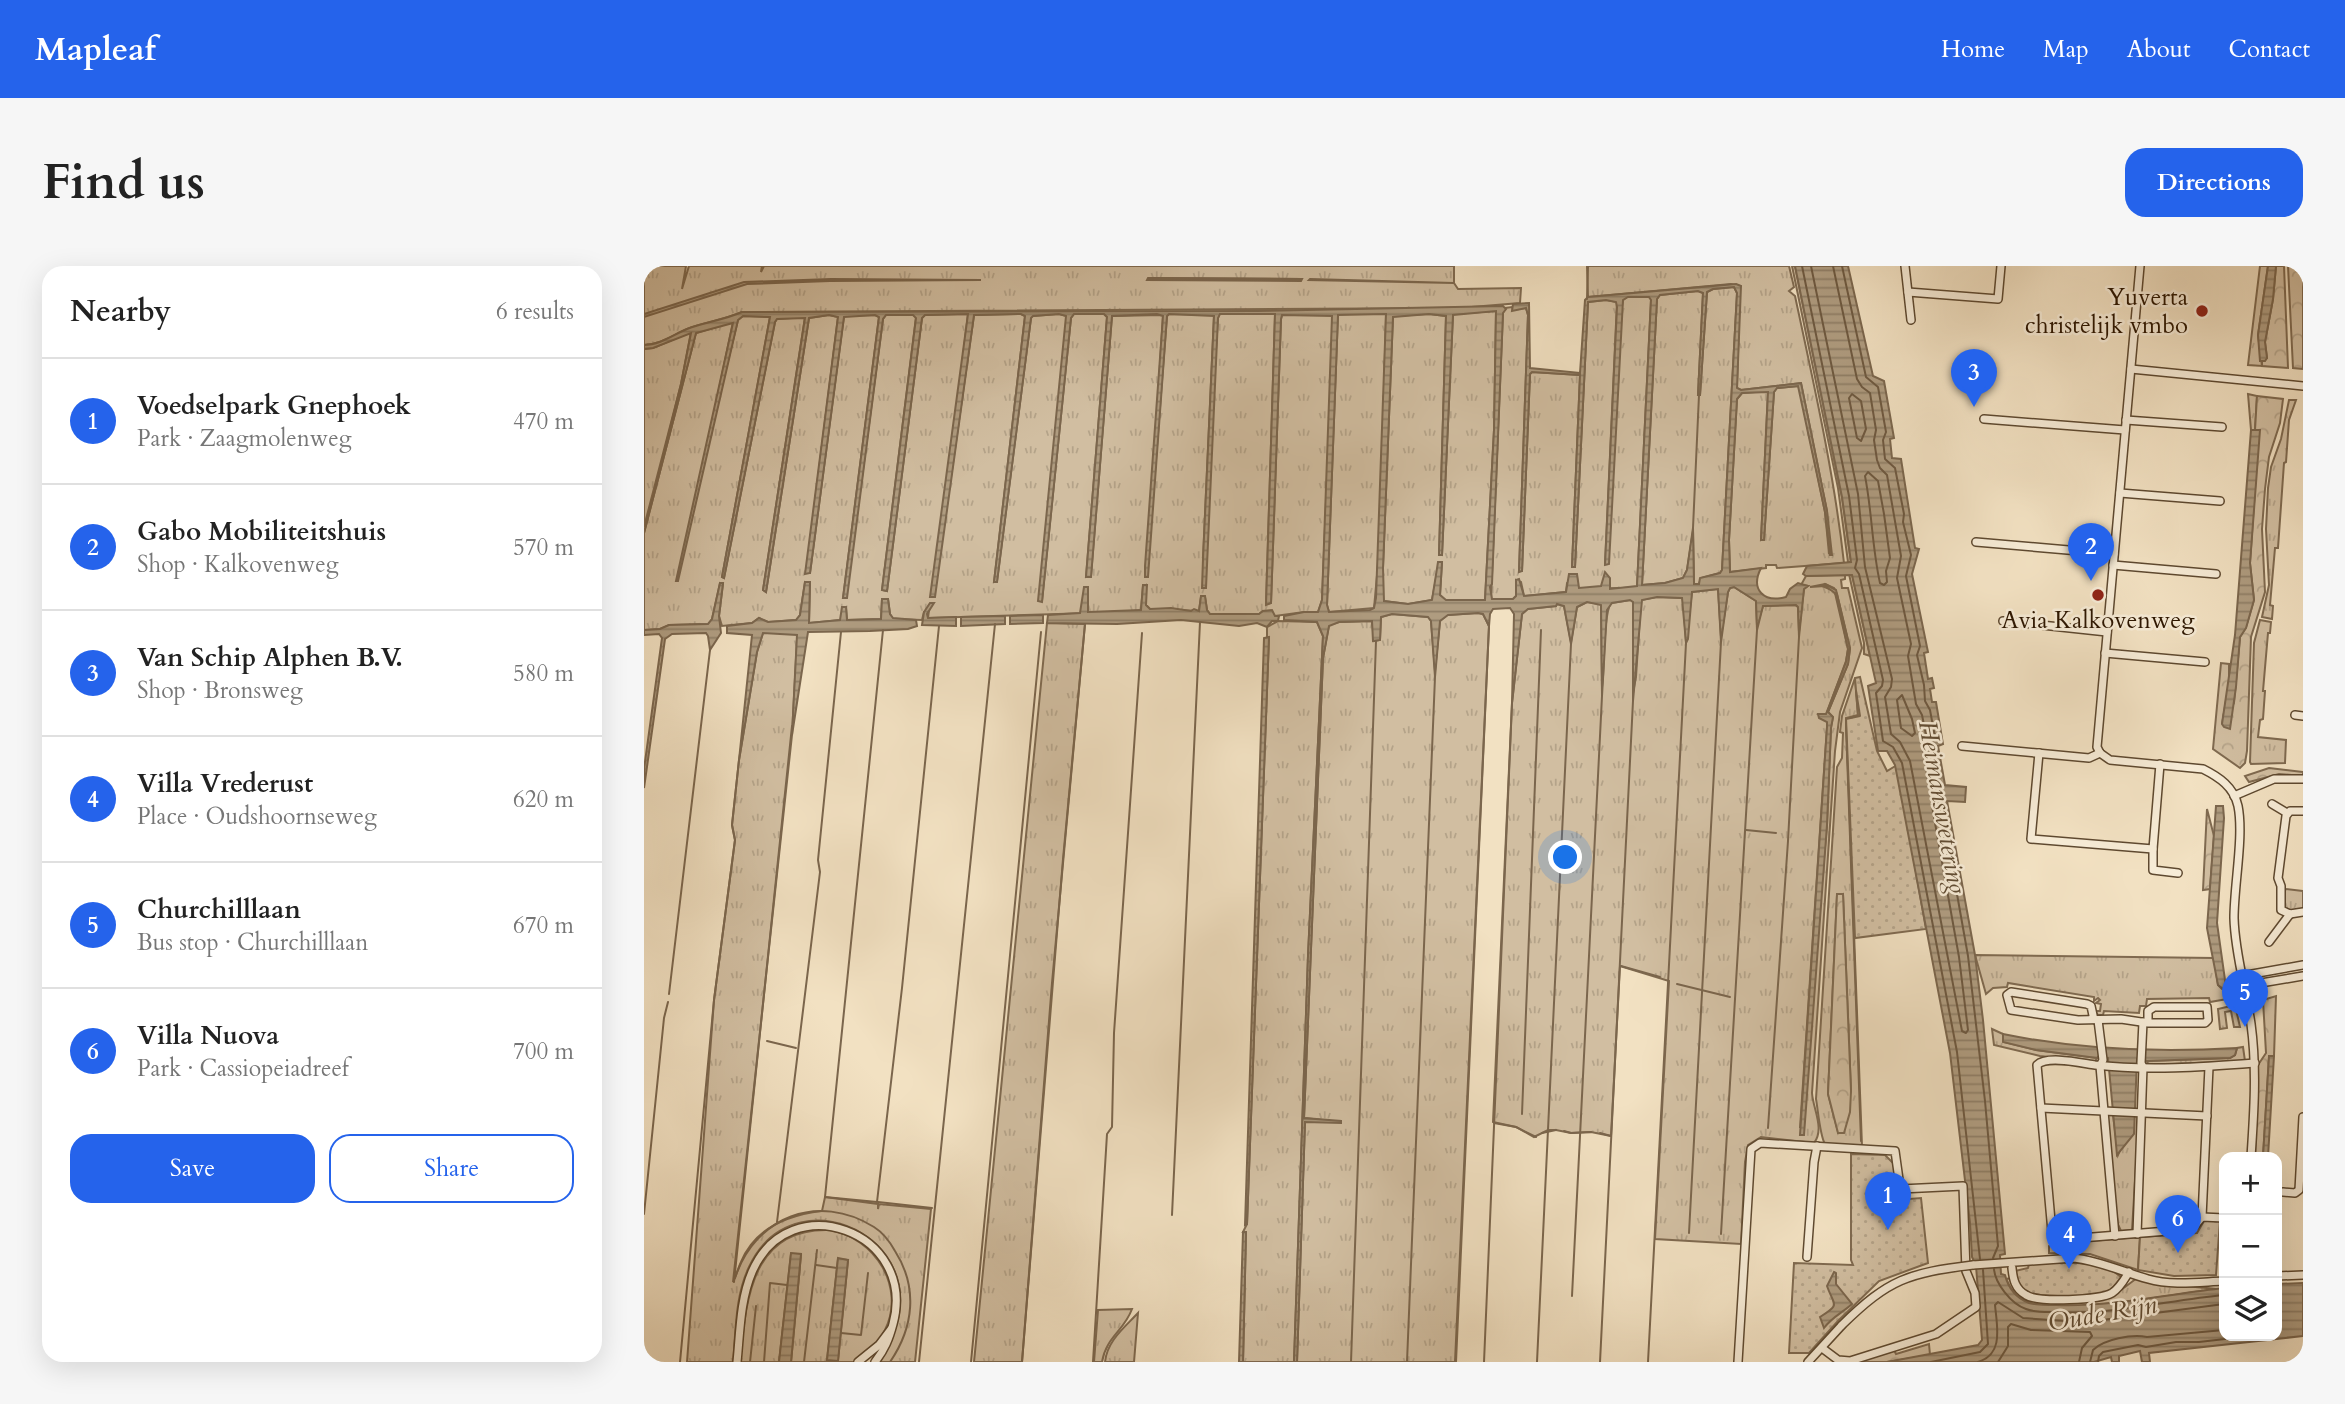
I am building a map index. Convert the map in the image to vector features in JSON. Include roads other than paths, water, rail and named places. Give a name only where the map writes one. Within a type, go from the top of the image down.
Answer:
[{"type":"street","points":[[1905,266],[1911,320]]},
{"type":"street","points":[[1908,292],[1998,299],[2001,266]]},
{"type":"street","points":[[2140,266],[2097,747],[2100,753],[2110,760],[2203,769],[2216,775],[2234,796],[2238,807],[2239,835],[2234,918],[2236,951],[2251,1023],[2255,1063],[2251,1152]]},
{"type":"street","points":[[2131,369],[2303,386]]},
{"type":"street","points":[[1984,419],[2125,430]]},
{"type":"street","points":[[2126,420],[2222,427]]},
{"type":"street","points":[[2120,493],[2220,501]]},
{"type":"street","points":[[1976,542],[2114,554]]},
{"type":"street","points":[[2113,565],[2216,574]]},
{"type":"street","points":[[2003,621],[2107,632]]},
{"type":"street","points":[[2105,653],[2205,662]]},
{"type":"street","points":[[1962,746],[2089,758],[2100,753]]},
{"type":"street","points":[[2039,753],[2031,839],[2153,849]]},
{"type":"street","points":[[2160,764],[2153,870],[2178,873]]},
{"type":"street","points":[[2234,796],[2274,779],[2303,779]]},
{"type":"street","points":[[2272,804],[2287,813]]},
{"type":"street","points":[[2287,813],[2303,811]]},
{"type":"street","points":[[2287,813],[2278,878],[2281,886],[2281,910],[2290,914],[2303,912]]},
{"type":"street","points":[[2269,942],[2290,914]]},
{"type":"street","points":[[2241,976],[2303,965]]},
{"type":"street","points":[[2243,986],[2303,976]]},
{"type":"street","points":[[2115,1236],[2103,1111],[2104,1064],[2101,1040],[2096,1020],[2091,1006],[2011,992],[2007,995],[2011,1010],[2078,1020],[2096,1020],[2121,1019],[2145,1022],[2205,1023],[2208,1020],[2207,1007],[2154,1007],[2148,1011],[2145,1022],[2142,1042],[2140,1065],[2142,1114],[2137,1234]]},
{"type":"street","points":[[2209,1067],[2202,1217],[2192,1228],[2060,1241],[2053,1238],[2037,1070],[2040,1061],[2046,1059],[2104,1064],[2209,1067],[2255,1063]]},
{"type":"street","points":[[2041,1108],[2207,1116]]},
{"type":"street","points":[[2283,1192],[2299,1191],[2303,1117]]},
{"type":"street","points":[[1738,1362],[1751,1149],[1760,1143],[1895,1151],[1901,1192],[1963,1186],[1966,1271],[1975,1293],[1976,1307],[1936,1334],[1850,1361],[1838,1360],[1822,1348]]},
{"type":"street","points":[[1807,1257],[1817,1146]]},
{"type":"street","points":[[2202,1217],[2219,1218]]},
{"type":"street","points":[[737,1362],[743,1301],[752,1270],[775,1241],[808,1226],[845,1229],[866,1240],[879,1252],[890,1269],[895,1288],[896,1310],[890,1338],[875,1362]]},
{"type":"street","points":[[1808,1362],[1869,1299],[1900,1280],[1927,1271],[2055,1258],[2089,1259],[2149,1280],[2169,1283],[2219,1281]]},
{"type":"street","points":[[2012,1268],[2015,1283],[2024,1295],[2045,1299],[2110,1294],[2124,1282],[2129,1272]]},
{"type":"street","points":[[2282,1276],[2303,1275]]},
{"type":"street","points":[[858,1362],[879,1345],[892,1329]]},
{"type":"water","points":[[1795,266],[1848,266],[1873,376],[1884,381],[1894,438],[1890,439],[1892,458],[1901,459],[1915,548],[1919,549],[1912,574],[1928,652],[1924,653],[1928,679],[1932,678],[1934,688],[1930,689],[1932,702],[1936,702],[1943,744],[1938,746],[1945,785],[1966,787],[1965,802],[1947,801],[1975,955],[1983,1020],[2005,1254],[2000,1255],[2001,1274],[2005,1275],[2016,1295],[2029,1303],[2042,1305],[2098,1304],[2219,1289],[2219,1341],[2258,1341],[2149,1353],[2150,1362],[2142,1362],[2140,1351],[2119,1356],[2119,1362],[2112,1362],[2111,1357],[2094,1362],[1887,1362],[1978,1345],[1982,1340],[1976,1266],[1972,1257],[1950,1053],[1895,765],[1887,751],[1878,751],[1868,686],[1876,683],[1852,575],[1803,574],[1807,566],[1851,562],[1842,497]]},
{"type":"water","points":[[2268,266],[2276,266],[2265,342],[2267,358],[2260,361],[2258,335]]},
{"type":"water","points":[[1148,278],[1302,279],[1147,280]]},
{"type":"water","points":[[831,279],[981,280],[747,284],[644,317],[644,314],[744,282]]},
{"type":"water","points":[[1310,279],[1454,283],[1309,280]]},
{"type":"water","points":[[1736,284],[1741,286],[1737,388],[1741,390],[1801,383],[1827,511],[1832,555],[1798,386],[1777,388],[1774,392],[1764,540],[1761,540],[1768,392],[1742,393],[1737,399],[1729,540],[1730,572],[1761,568],[1758,588],[1761,593],[1771,598],[1786,597],[1790,589],[1798,583],[1808,586],[1804,589],[1799,637],[1796,605],[1763,606],[1757,630],[1756,601],[1734,587],[1728,592],[1721,642],[1718,589],[1692,592],[1686,643],[1682,598],[1657,597],[1642,600],[1633,701],[1633,602],[1630,600],[1612,603],[1607,610],[1602,696],[1601,605],[1587,602],[1577,607],[1571,644],[1564,606],[1557,604],[1528,609],[1522,614],[1512,703],[1514,614],[1510,608],[1493,609],[1489,626],[1483,614],[1478,613],[1448,615],[1440,621],[1435,677],[1431,621],[1428,617],[1392,614],[1381,617],[1380,640],[1373,641],[1372,621],[1339,622],[1329,626],[1323,658],[1304,1118],[1341,1123],[1305,1122],[1297,1362],[1294,1362],[1308,956],[1323,636],[1317,622],[1284,620],[1284,616],[1318,612],[1322,600],[1332,316],[1282,315],[1281,319],[1271,603],[1266,605],[1275,314],[1220,314],[1218,318],[1206,588],[1202,588],[1214,316],[1167,316],[1148,577],[1145,577],[1163,316],[1112,316],[1091,577],[1086,577],[1107,317],[1104,314],[1074,314],[1071,318],[1042,602],[1038,601],[1066,316],[1059,314],[1031,318],[997,582],[994,582],[1025,316],[974,315],[935,597],[930,597],[968,314],[925,315],[922,318],[887,591],[882,590],[916,318],[913,315],[886,315],[883,319],[847,598],[843,598],[879,317],[844,317],[810,573],[805,574],[838,317],[829,315],[809,318],[766,592],[763,590],[805,318],[777,319],[775,322],[724,578],[722,577],[770,317],[743,316],[738,320],[678,581],[733,323],[696,333],[644,533],[691,333],[653,348],[644,349],[644,345],[661,342],[687,329],[742,312],[1257,311],[1503,306],[1506,309],[1503,313],[1490,587],[1492,599],[1513,599],[1516,596],[1516,580],[1519,579],[1524,596],[1566,592],[1569,574],[1577,574],[1579,588],[1601,586],[1605,572],[1610,578],[1610,589],[1637,586],[1651,300],[1649,297],[1628,297],[1623,300],[1609,564],[1605,565],[1617,307],[1616,302],[1606,300],[1588,302],[1575,567],[1572,567],[1580,375],[1532,372],[1522,571],[1519,572],[1528,315],[1526,308],[1512,311],[1513,304],[1529,303],[1530,368],[1580,373],[1585,300],[1588,297]],"holes":[[[1734,287],[1737,293],[1722,570],[1720,573],[1700,578],[1699,584],[1694,584],[1693,528],[1687,570],[1683,578],[1642,585],[1657,299],[1660,295],[1698,291],[1703,293],[1700,395],[1707,292]],[[1496,311],[1494,430],[1485,600],[1446,600],[1440,595],[1442,562],[1438,562],[1432,600],[1408,604],[1384,601],[1393,317],[1429,314],[1446,316],[1439,555],[1442,555],[1453,315]],[[1386,314],[1376,598],[1374,608],[1370,610],[1329,612],[1327,605],[1338,315]]]},
{"type":"water","points":[[2251,430],[2260,430],[2250,563],[2254,600],[2246,628],[2240,637],[2230,729],[2222,724],[2235,635]]},
{"type":"water","points":[[805,582],[810,582],[809,623],[840,620],[842,607],[846,607],[847,620],[881,619],[882,599],[888,599],[893,618],[916,620],[917,626],[908,629],[808,632],[792,735],[797,635],[763,633],[757,652],[739,760],[752,635],[727,633],[727,626],[752,623],[759,618],[768,622],[796,620],[800,615]]},
{"type":"water","points":[[720,583],[723,583],[719,616],[721,633],[710,650],[706,633],[672,634],[665,639],[644,788],[644,769],[662,638],[659,634],[644,635],[644,630],[660,629],[669,625],[708,624],[712,619]]},
{"type":"water","points":[[1825,584],[1836,590],[1850,648],[1848,664],[1828,712],[1833,717],[1827,825],[1804,1135],[1800,1135],[1827,727],[1827,722],[1819,718],[1818,714],[1826,714],[1846,662],[1848,649],[1835,593],[1825,586],[1810,587]]},
{"type":"water","points":[[1143,585],[1147,585],[1146,605],[1150,609],[1199,611],[1201,596],[1205,596],[1210,614],[1259,614],[1272,610],[1275,616],[1279,616],[1278,621],[1272,621],[1267,627],[1257,623],[1239,626],[1181,620],[1117,624],[1047,623],[1048,615],[1080,613],[1084,587],[1088,587],[1088,612],[1141,610]]},
{"type":"water","points":[[930,603],[934,603],[927,614],[928,618],[956,617],[956,626],[922,625],[924,612]]},
{"type":"water","points":[[1043,615],[1043,623],[1010,624],[1010,616]]},
{"type":"water","points":[[1005,616],[1005,624],[961,626],[961,617]]},
{"type":"water","points":[[1269,637],[1247,1224],[1245,1225],[1264,638]]},
{"type":"water","points":[[2216,806],[2223,806],[2224,818],[2217,923],[2226,987],[2223,989],[2218,985],[2207,928]]},
{"type":"water","points":[[2003,1034],[2061,1044],[2119,1049],[2237,1048],[2235,1055],[2230,1058],[2147,1061],[2137,1059],[2134,1134],[2117,1155],[2108,1058],[2036,1050],[2003,1042]]},
{"type":"water","points":[[2269,1056],[2274,1056],[2268,1152],[2263,1152]]},
{"type":"water","points":[[1243,1232],[1246,1232],[1243,1362],[1239,1362]]},
{"type":"water","points":[[791,1253],[801,1254],[791,1362],[779,1362]]},
{"type":"water","points":[[838,1258],[848,1260],[838,1361],[827,1360]]},
{"type":"water","points":[[1834,1272],[1836,1284],[1852,1304],[1824,1328],[1820,1317],[1834,1304],[1827,1286]]},
{"type":"water","points":[[2303,1283],[2303,1336],[2282,1338],[2282,1284]]},
{"type":"waterway","points":[[1587,299],[1588,266]]},
{"type":"waterway","points":[[1693,528],[1699,395]]},
{"type":"waterway","points":[[1172,1215],[1200,622]]},
{"type":"waterway","points":[[919,1362],[995,624]]},
{"type":"waterway","points":[[1022,1362],[1052,983],[1085,624]]},
{"type":"waterway","points":[[883,630],[825,1197],[877,1202],[939,626]]},
{"type":"waterway","points":[[1455,1362],[1489,626]]},
{"type":"waterway","points":[[1522,1114],[1541,630]]},
{"type":"waterway","points":[[1721,1234],[1757,630]]},
{"type":"waterway","points":[[777,1222],[820,872],[818,860],[841,632]]},
{"type":"waterway","points":[[971,1362],[1041,632]]},
{"type":"waterway","points":[[1093,1362],[1107,1134],[1112,1127],[1114,1033],[1142,633]]},
{"type":"waterway","points":[[1768,1128],[1799,637]]},
{"type":"waterway","points":[[1351,1362],[1376,641]]},
{"type":"waterway","points":[[1689,1233],[1721,642]]},
{"type":"waterway","points":[[1648,1362],[1686,643]]},
{"type":"waterway","points":[[1537,1362],[1571,644]]},
{"type":"waterway","points":[[669,994],[710,650]]},
{"type":"waterway","points":[[1407,1362],[1435,677]]},
{"type":"waterway","points":[[1856,691],[1860,716],[1846,719],[1846,726],[1861,1141]]},
{"type":"waterway","points":[[1572,1296],[1602,696]]},
{"type":"waterway","points":[[1600,1362],[1633,701]]},
{"type":"waterway","points":[[1484,1362],[1512,703]]},
{"type":"waterway","points":[[734,1282],[792,726]]},
{"type":"waterway","points":[[680,1362],[714,1000],[735,840],[732,825],[739,760]]},
{"type":"waterway","points":[[1746,830],[1776,833]]},
{"type":"waterway","points":[[1621,966],[1660,977]]},
{"type":"waterway","points":[[1677,984],[1730,997]]},
{"type":"waterway","points":[[644,1214],[664,1018],[668,1002]]},
{"type":"waterway","points":[[767,1041],[796,1048]]},
{"type":"waterway","points":[[1494,1123],[1516,1127],[1536,1137]]},
{"type":"waterway","points":[[1542,1133],[1556,1130]]},
{"type":"waterway","points":[[1564,1131],[1591,1132]]},
{"type":"waterway","points":[[1600,1133],[1611,1136]]},
{"type":"waterway","points":[[878,1202],[932,1208]]},
{"type":"waterway","points":[[735,1278],[744,1257],[757,1239],[791,1216],[831,1212],[853,1217],[874,1227],[895,1251],[910,1293],[904,1335],[890,1362]]},
{"type":"waterway","points":[[804,1362],[817,1250]]},
{"type":"waterway","points":[[816,1265],[837,1268]]},
{"type":"waterway","points":[[841,1333],[861,1335],[868,1273]]},
{"type":"waterway","points":[[764,1362],[770,1283],[787,1285]]},
{"type":"waterway","points":[[750,1362],[756,1306]]},
{"type":"place","name":"Yuverta christelijk vmbo","points":[[2202,311]]},
{"type":"place","name":"Van Schip Alphen B.V.","points":[[1974,407]]},
{"type":"place","name":"Gabo Mobiliteitshuis","points":[[2091,581]]},
{"type":"place","name":"Avia Kalkovenweg","points":[[2098,595]]},
{"type":"place","name":"Churchilllaan","points":[[2245,1027]]},
{"type":"place","name":"Voedselpark Gnephoek","points":[[1888,1230]]},
{"type":"place","name":"Villa Nuova","points":[[2178,1253]]},
{"type":"place","name":"Villa Vrederust","points":[[2069,1269]]},
{"type":"water label","name":"Heimanswetering","points":[[1943,807]]},
{"type":"water label","name":"Oude Rijn","points":[[2102,1313]]}]
